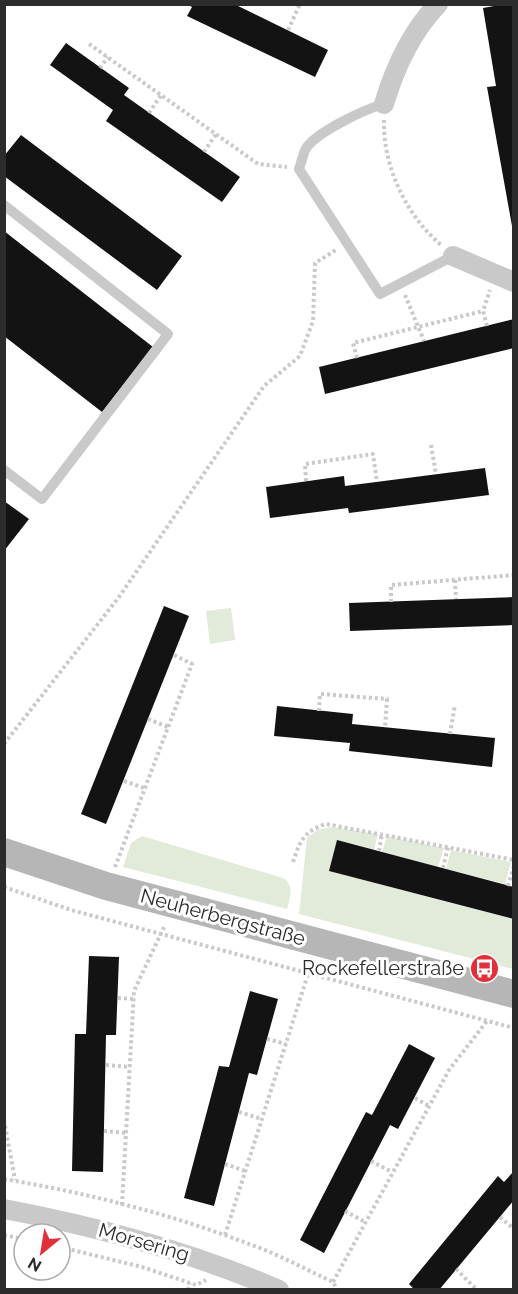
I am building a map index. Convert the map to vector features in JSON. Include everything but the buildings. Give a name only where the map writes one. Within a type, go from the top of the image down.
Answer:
[{"type":"main road","name":"Neuherbergstraße","points":[[4,852],[106,886],[513,994]]},
{"type":"street","points":[[384,104],[394,72],[415,33],[438,4]]},
{"type":"street","points":[[453,256],[513,282]]},
{"type":"street","name":"Morsering","points":[[4,1209],[135,1238],[221,1264],[279,1290]]},
{"type":"lane","points":[[384,104],[371,107],[319,136],[306,149],[299,169],[380,294],[453,256]]},
{"type":"lane","points":[[4,205],[168,334],[42,499],[4,470]]},
{"type":"path","points":[[288,30],[300,4]]},
{"type":"path","points":[[89,44],[258,164],[299,169]]},
{"type":"path","points":[[100,68],[108,57]]},
{"type":"path","points":[[149,113],[161,95]]},
{"type":"path","points":[[384,104],[383,134],[390,168],[422,229],[453,256]]},
{"type":"path","points":[[204,152],[216,134]]},
{"type":"path","points":[[4,744],[119,597],[264,386],[300,356],[313,321],[315,263],[347,243]]},
{"type":"path","points":[[488,326],[483,310],[494,275]]},
{"type":"path","points":[[400,284],[420,326],[424,341]]},
{"type":"path","points":[[357,358],[353,343],[483,310]]},
{"type":"path","points":[[431,445],[436,474]]},
{"type":"path","points":[[306,482],[305,465],[373,454],[377,482]]},
{"type":"path","points":[[391,602],[391,585],[513,575]]},
{"type":"path","points":[[455,580],[456,599]]},
{"type":"path","points":[[112,873],[192,664],[174,656]]},
{"type":"path","points":[[319,711],[320,694],[387,699],[385,728]]},
{"type":"path","points":[[450,734],[455,705]]},
{"type":"path","points":[[148,719],[168,727]]},
{"type":"path","points":[[124,781],[144,788]]},
{"type":"path","points":[[293,862],[303,836],[326,824],[513,860]]},
{"type":"path","points":[[379,851],[382,833]]},
{"type":"path","points":[[443,868],[448,847]]},
{"type":"path","points":[[508,886],[513,866]]},
{"type":"path","points":[[4,887],[71,910],[513,1028]]},
{"type":"path","points":[[122,1205],[134,991],[162,933]]},
{"type":"path","points":[[225,1235],[308,974]]},
{"type":"path","points":[[118,998],[134,999]]},
{"type":"path","points":[[333,1282],[449,1070],[487,1021]]},
{"type":"path","points":[[267,1039],[286,1044]]},
{"type":"path","points":[[106,1065],[130,1067]]},
{"type":"path","points":[[414,1098],[429,1106]]},
{"type":"path","points":[[239,1112],[262,1119]]},
{"type":"path","points":[[4,1120],[15,1180]]},
{"type":"path","points":[[104,1131],[126,1132]]},
{"type":"path","points":[[371,1161],[392,1172]]},
{"type":"path","points":[[225,1164],[245,1171]]},
{"type":"path","points":[[4,1179],[122,1205],[225,1235],[333,1282],[337,1290]]},
{"type":"path","points":[[345,1211],[365,1222]]},
{"type":"path","points":[[500,1216],[513,1229]]},
{"type":"path","points":[[72,1250],[142,1267],[196,1285],[217,1276],[221,1264]]},
{"type":"path","points":[[456,1269],[477,1290]]},
{"type":"path","points":[[188,1290],[190,1283]]},
{"type":"green space","points":[[231,608],[235,640],[210,644],[206,611]]},
{"type":"green space","points":[[331,827],[378,834],[374,850],[329,871],[513,919],[513,969],[299,914],[307,838],[317,830]]},
{"type":"green space","points":[[142,836],[283,878],[290,888],[287,909],[123,867],[131,843]]},
{"type":"green space","points":[[387,836],[444,848],[438,867],[382,852]]},
{"type":"green space","points":[[451,850],[511,862],[505,884],[446,869]]},
{"type":"place","name":"Rockefellerstraße","points":[[485,968]]}]
